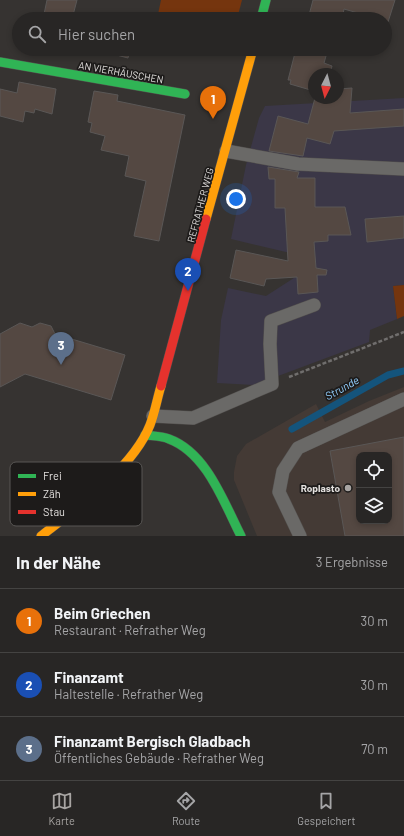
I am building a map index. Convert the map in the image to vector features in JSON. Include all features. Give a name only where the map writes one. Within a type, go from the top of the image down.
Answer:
[{"type":"main road","points":[[263,12],[266,0]]},
{"type":"main road","name":"REFRATHER WEG","points":[[124,462],[136,449],[154,416],[251,56]]},
{"type":"main road","name":"AN VIERHÄUSCHEN","points":[[0,62],[185,94]]},
{"type":"main road","points":[[145,435],[170,439],[190,452],[211,480],[240,536]]},
{"type":"main road","name":"REFRATHER WEG","points":[[41,536],[54,526]]},
{"type":"lane","points":[[226,151],[298,164],[404,169]]},
{"type":"lane","points":[[154,416],[193,418],[272,384],[270,344],[271,321],[314,305]]},
{"type":"lane","points":[[300,536],[279,492],[283,471],[298,448],[404,398]]},
{"type":"path","points":[[272,384],[404,332]]},
{"type":"shaded area","points":[[161,0],[242,0],[239,12],[158,12]]},
{"type":"shaded area","points":[[404,98],[404,285],[393,286],[397,319],[370,330],[369,342],[254,385],[217,383],[221,320],[228,288],[266,296],[297,276],[296,252],[286,252],[231,239],[246,165],[259,118],[265,106],[308,104],[344,104],[344,101]]},
{"type":"shaded area","points":[[404,285],[404,316],[397,319],[393,286]]},
{"type":"shaded area","points":[[404,387],[404,536],[257,536],[234,480],[237,456],[246,444],[316,404],[325,422],[369,401]]},
{"type":"building","points":[[47,0],[77,0],[74,12],[44,12]]},
{"type":"building","points":[[313,0],[395,0],[391,12],[354,12],[344,9],[343,12],[310,12]]},
{"type":"building","points":[[294,56],[326,56],[324,63],[332,66],[332,68],[308,68],[308,89],[290,84],[291,80],[288,80]]},
{"type":"building","points":[[19,82],[56,89],[52,114],[35,109],[34,113],[25,111],[23,122],[0,116],[0,89],[17,93]]},
{"type":"building","points":[[352,88],[350,113],[404,109],[404,126],[334,131],[330,144],[307,138],[303,156],[269,151],[278,116],[308,124],[313,104],[344,104],[344,89]]},
{"type":"building","points":[[94,91],[118,95],[117,101],[185,115],[159,241],[134,236],[146,181],[125,176],[129,156],[101,150],[105,136],[90,132],[92,123],[88,122]]},
{"type":"building","points":[[268,167],[299,172],[297,178],[315,178],[315,207],[345,207],[351,235],[328,235],[328,241],[314,242],[316,268],[327,270],[326,275],[317,275],[318,292],[298,294],[297,277],[266,279],[264,286],[230,278],[236,250],[288,261],[285,208],[275,208],[275,179],[269,179]]},
{"type":"building","points":[[404,216],[404,238],[367,242],[365,219]]},
{"type":"building","points":[[20,323],[32,327],[40,323],[51,326],[55,334],[125,355],[111,400],[25,374],[0,387],[0,334]]},
{"type":"building","name":"Roplasto","points":[[404,437],[404,536],[345,536],[330,451]]},
{"type":"waterway","name":"Strunde","points":[[292,429],[388,375],[404,371]]},
{"type":"traffic: fast","points":[[263,12],[266,0]]},
{"type":"traffic: fast","points":[[0,62],[185,94]]},
{"type":"traffic: fast","points":[[145,435],[169,439],[194,455],[213,480],[241,536]]},
{"type":"traffic: slow","points":[[206,219],[251,56]]},
{"type":"traffic: slow","points":[[127,462],[142,441],[150,425],[161,386]]},
{"type":"traffic: slow","points":[[41,536],[54,526]]},
{"type":"traffic: jam","points":[[161,386],[206,219]]},
{"type":"place","name":"Beim Griechen","points":[[213,119]]},
{"type":"place","name":"Finanzamt","points":[[188,291]]},
{"type":"place","name":"Finanzamt Bergisch Gladbach","points":[[61,365]]},
{"type":"place","name":"Roplasto","points":[[348,488]]}]
